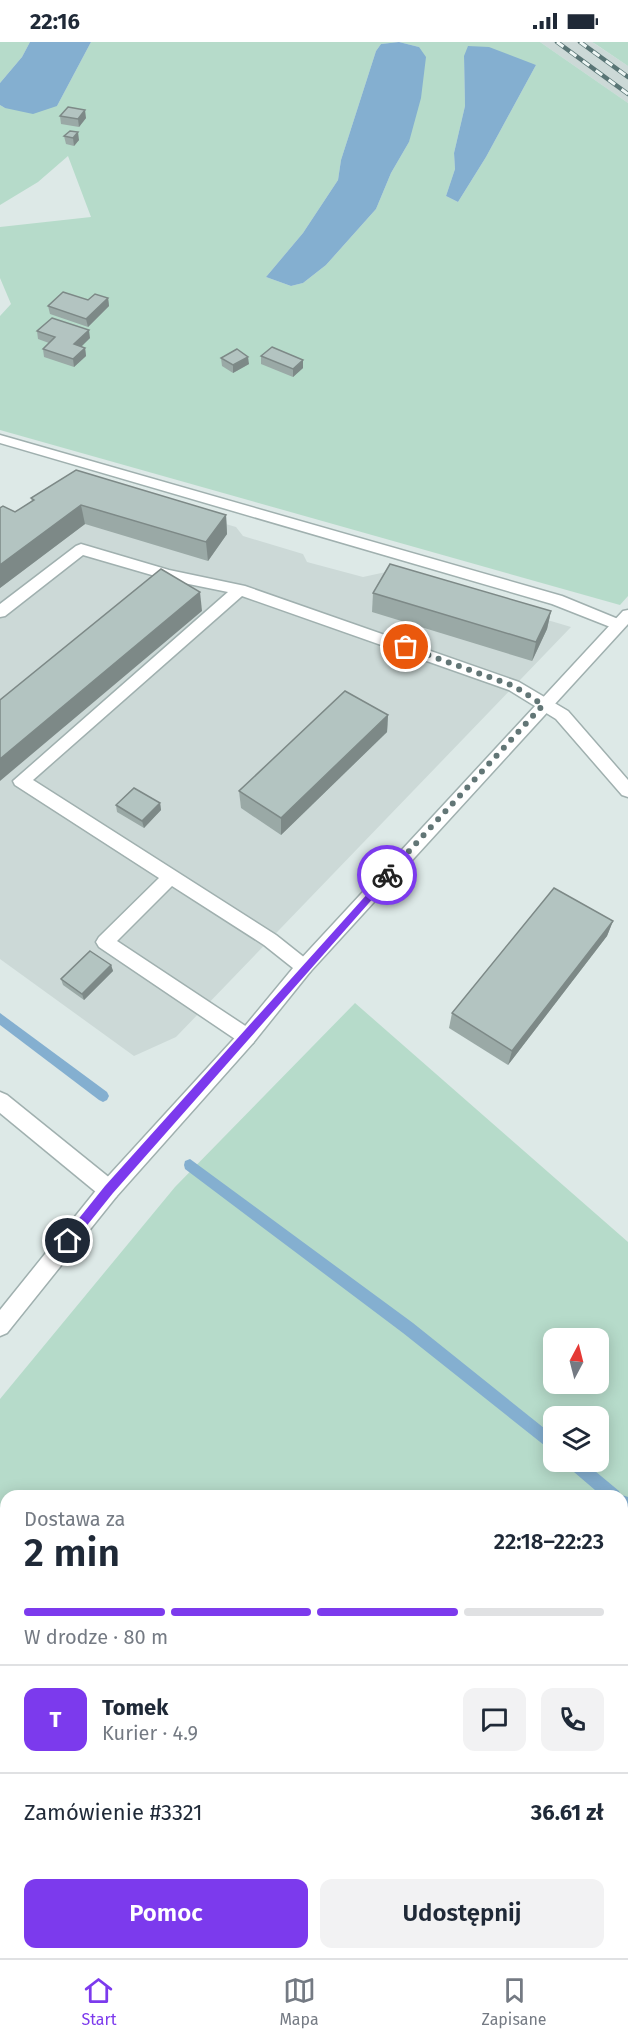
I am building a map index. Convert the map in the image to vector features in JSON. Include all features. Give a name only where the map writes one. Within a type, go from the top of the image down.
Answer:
[{"type":"street","points":[[0,439],[623,620],[304,967],[247,1037],[109,1190],[0,1326]]},
{"type":"street","points":[[0,612],[81,549],[169,575],[240,590],[514,686],[562,715],[628,791]]},
{"type":"street","points":[[240,590],[21,781],[270,940],[304,967]]},
{"type":"street","points":[[170,877],[105,942],[247,1037]]},
{"type":"street","points":[[0,1101],[109,1190]]},
{"type":"shaded area","points":[[540,42],[592,42],[628,66],[628,103]]},
{"type":"shaded area","points":[[75,480],[236,527],[243,536],[303,554],[307,562],[363,577],[386,572],[571,627],[176,1037],[134,1056],[0,959],[0,525]]},
{"type":"green space","points":[[0,42],[30,42],[22,57],[0,83]]},
{"type":"green space","points":[[91,42],[399,42],[540,42],[628,103],[628,596],[620,605],[0,430],[0,316],[11,304],[0,278],[0,227],[91,217],[68,156],[38,182],[0,205],[0,105],[5,108],[57,106]],"holes":[[[399,42],[419,47],[409,142],[391,173],[376,209],[326,265],[303,283],[291,286],[266,277],[303,233],[338,180],[341,160],[376,51],[381,44]],[[464,56],[536,65],[486,157],[458,202],[446,196],[455,169],[454,153],[465,106]]]},
{"type":"green space","points":[[592,42],[628,42],[628,66],[597,45]]},
{"type":"green space","points":[[355,1003],[628,1242],[628,1490],[0,1490],[0,1399],[175,1187]]},
{"type":"water","points":[[30,42],[91,42],[57,106],[33,114],[0,105],[0,83],[22,57]]},
{"type":"water","points":[[399,42],[419,47],[426,57],[421,98],[409,142],[391,173],[376,209],[326,265],[303,283],[291,286],[266,277],[303,233],[338,180],[341,160],[376,51],[381,44]]},
{"type":"water","points":[[468,46],[489,47],[536,65],[486,157],[458,202],[446,196],[455,169],[454,153],[465,106],[464,56]]},
{"type":"building","points":[[68,107],[85,110],[78,119],[60,116]]},
{"type":"building","points":[[70,131],[78,132],[73,138],[64,136]]},
{"type":"building","points":[[63,292],[88,300],[95,294],[108,298],[86,319],[48,306]]},
{"type":"building","points":[[52,318],[89,330],[74,344],[85,348],[73,359],[43,349],[55,337],[37,331]]},
{"type":"building","points":[[272,347],[303,360],[293,369],[261,356]]},
{"type":"building","points":[[237,349],[248,357],[233,365],[221,358]]},
{"type":"building","points":[[76,470],[226,515],[206,542],[81,505],[0,565],[0,508],[3,506],[15,512],[34,500],[31,498]]},
{"type":"building","points":[[390,564],[551,611],[536,642],[373,593]]},
{"type":"building","points":[[161,569],[200,592],[0,759],[0,700]]},
{"type":"building","points":[[345,691],[388,715],[281,818],[239,791]]},
{"type":"building","points":[[134,788],[160,803],[142,821],[116,805]]},
{"type":"building","points":[[554,888],[613,921],[512,1051],[452,1013]]},
{"type":"building","points":[[90,951],[111,965],[82,994],[61,979]]},
{"type":"waterway","points":[[0,1018],[103,1096]]},
{"type":"waterway","points":[[190,1165],[408,1328],[543,1437]]},
{"type":"waterway","points":[[585,1472],[607,1490]]},
{"type":"railway","points":[[557,42],[628,94]]},
{"type":"railway","points":[[580,42],[628,77]]},
{"type":"way so far","points":[[387,875],[543,705],[514,686],[406,647]]},
{"type":"route","points":[[68,1241],[109,1190],[247,1037],[304,967],[387,875]]}]
